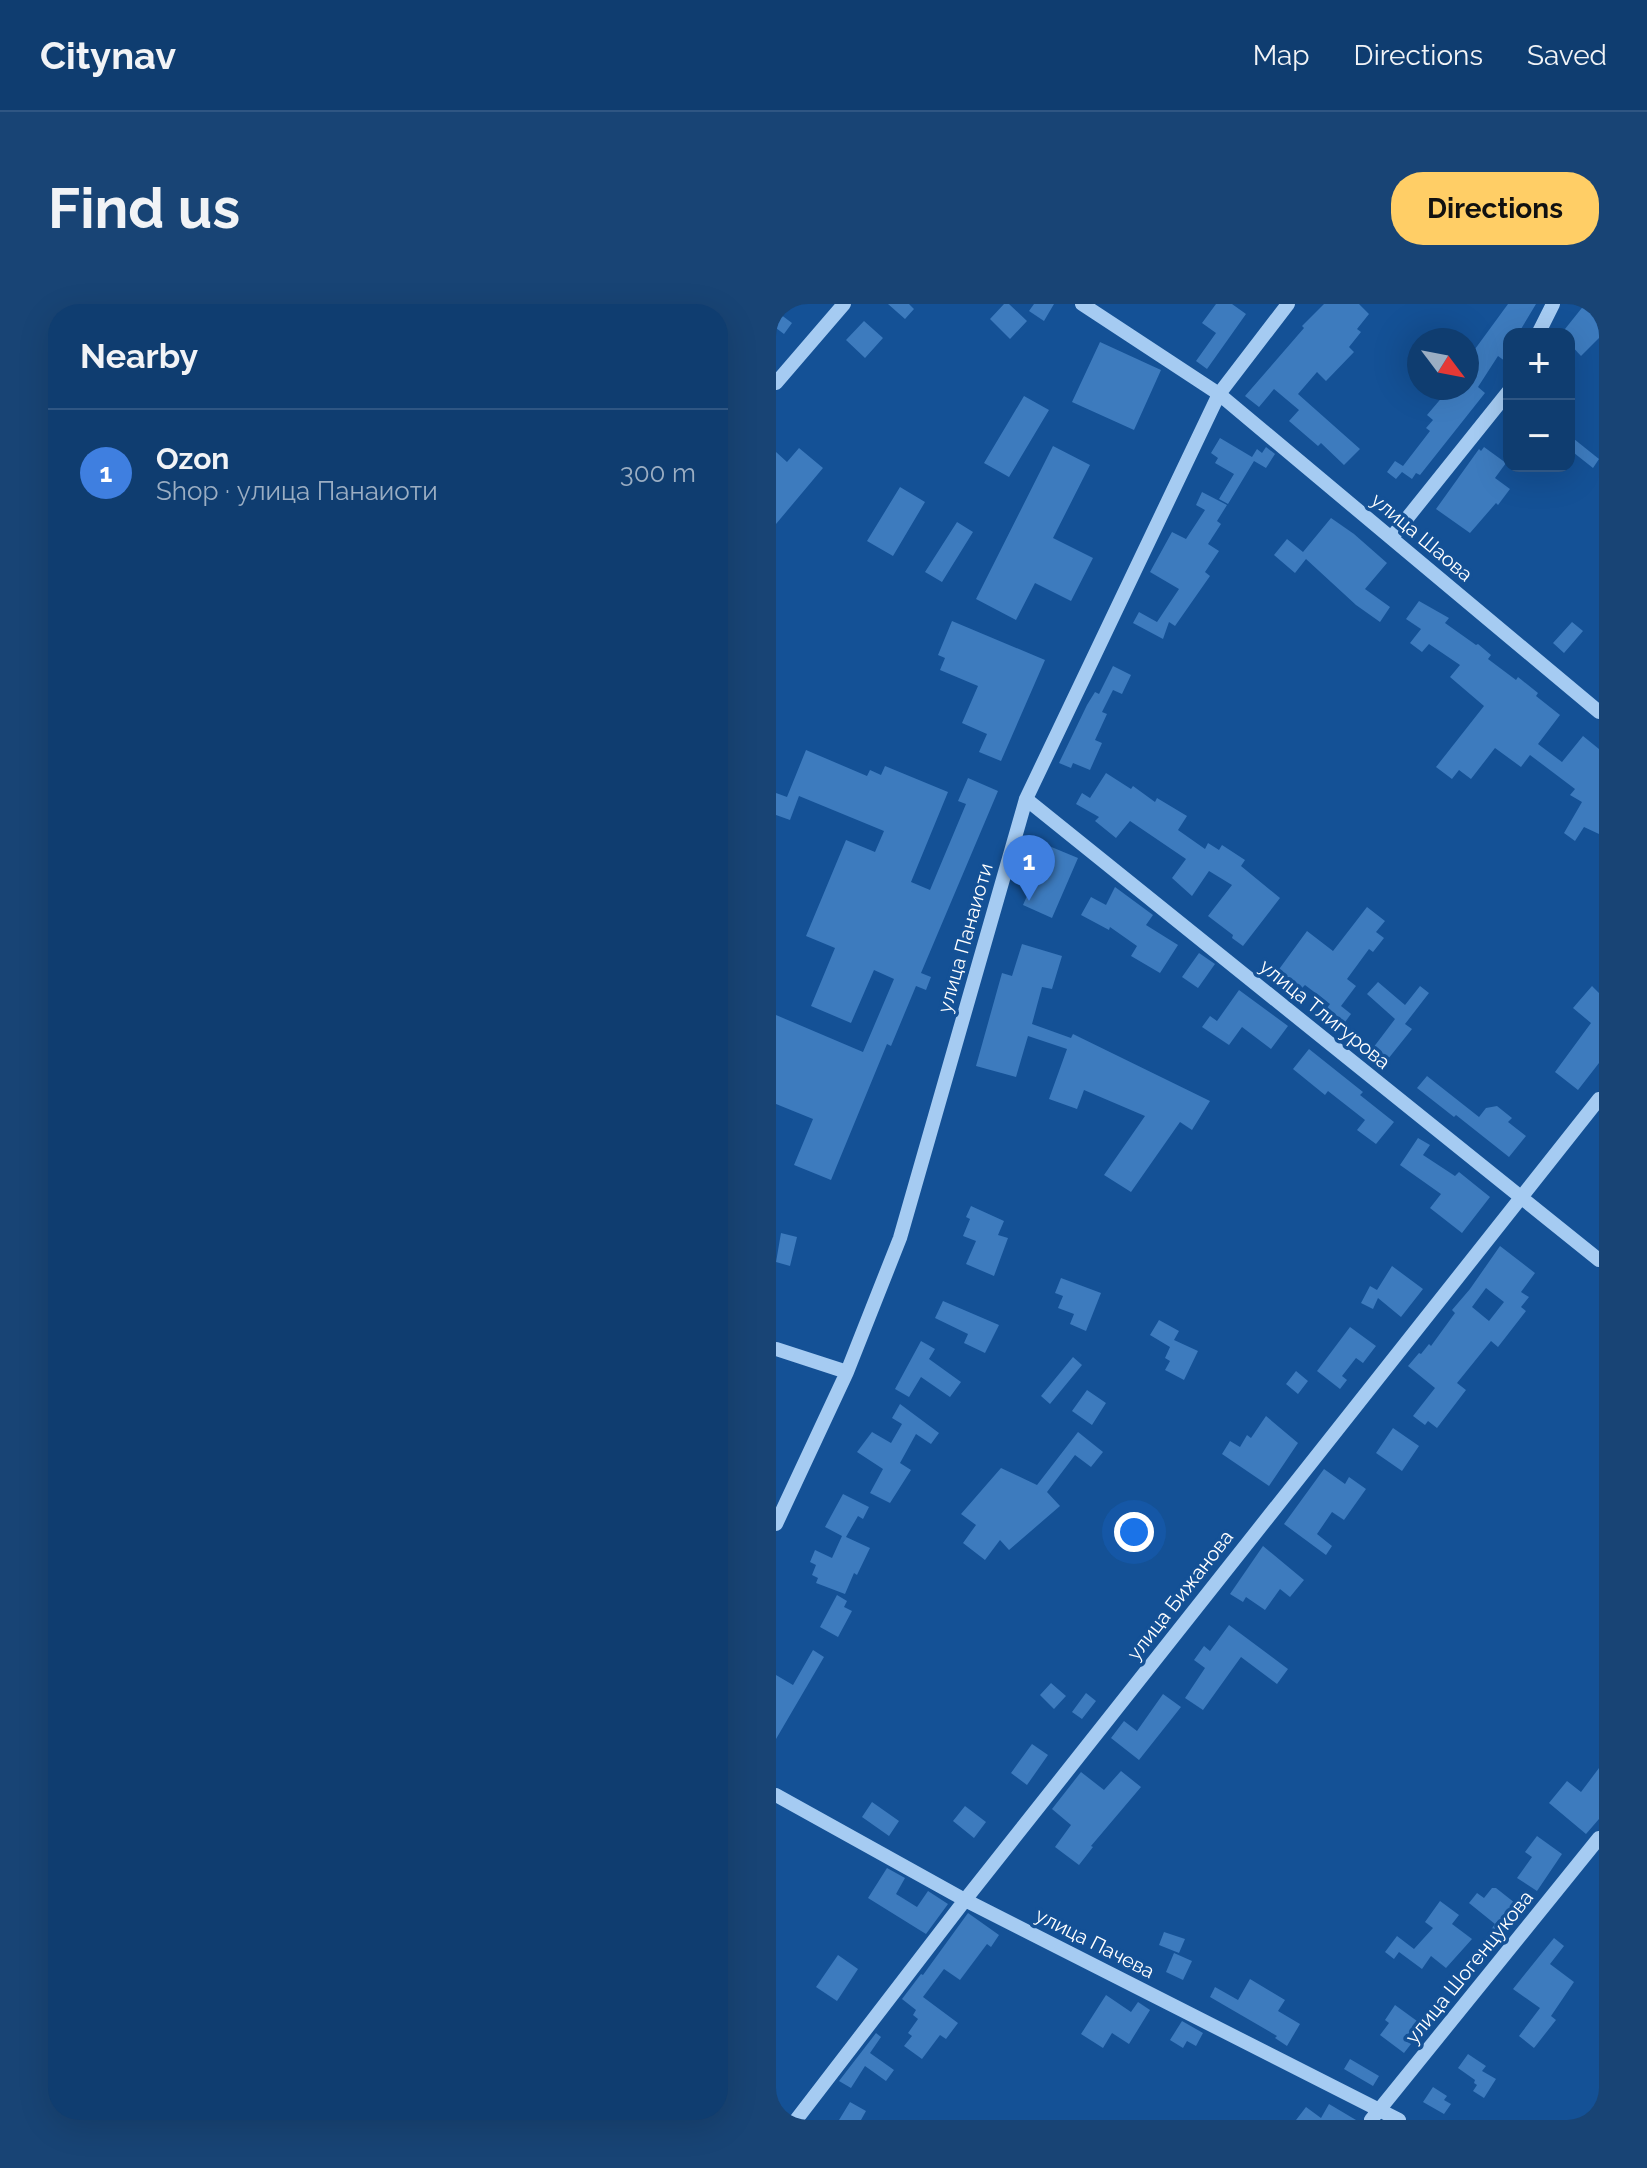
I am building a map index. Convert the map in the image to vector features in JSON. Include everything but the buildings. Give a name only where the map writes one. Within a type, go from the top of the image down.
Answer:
[{"type":"street","points":[[776,383],[844,304]]},
{"type":"street","name":"улица Шаова","points":[[1082,304],[1219,394],[1599,712]]},
{"type":"street","name":"улица Панаиоти","points":[[776,1524],[847,1372],[900,1238],[1026,799],[1219,394],[1288,304]]},
{"type":"street","points":[[1541,328],[1553,304]]},
{"type":"street","points":[[1392,537],[1503,398]]},
{"type":"street","name":"улица Тлигурова","points":[[1026,799],[1599,1260]]},
{"type":"street","name":"улица Бижанова","points":[[796,2120],[965,1900],[1599,1099]]},
{"type":"street","points":[[776,1349],[847,1372]]},
{"type":"street","name":"улица Пачева","points":[[776,1795],[965,1900],[1375,2115],[1399,2120]]},
{"type":"street","name":"улица Шогенцукова","points":[[1375,2115],[1599,1838]]},
{"type":"place","name":"Ozon","points":[[1029,901]]}]
